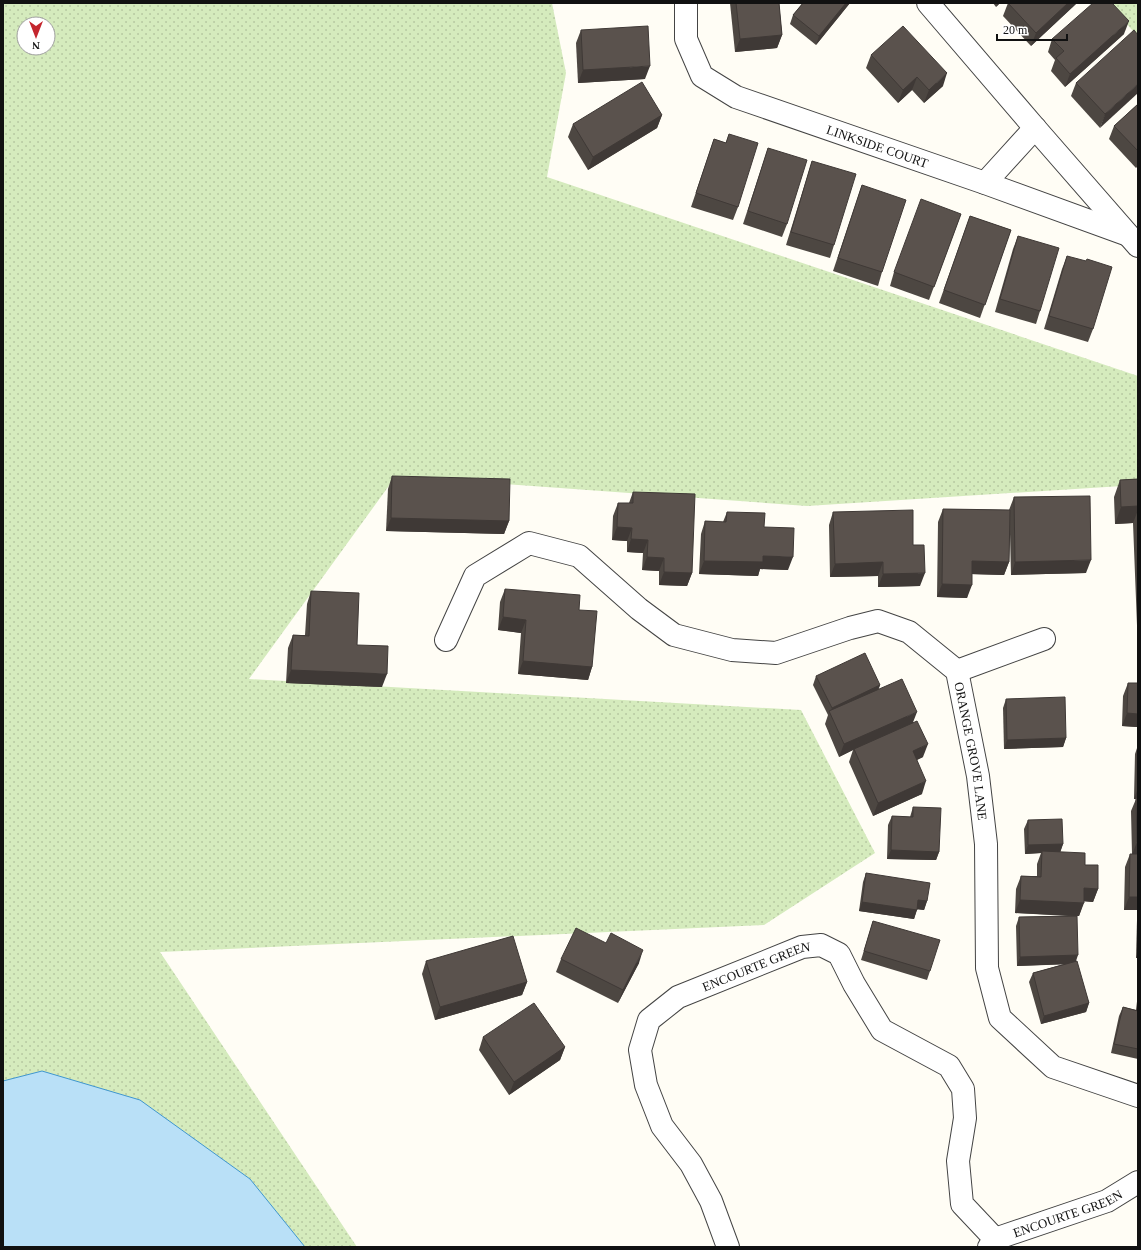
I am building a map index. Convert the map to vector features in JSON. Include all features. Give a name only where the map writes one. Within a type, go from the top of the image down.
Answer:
[{"type":"street","name":"LINKSIDE COURT","points":[[686,3],[686,39],[702,76],[736,97],[985,183],[1133,241]]},
{"type":"street","name":"LINKSIDE COURT","points":[[928,3],[1133,241]]},
{"type":"street","points":[[985,183],[1035,128]]},
{"type":"street","name":"ORANGE GROVE LANE","points":[[446,640],[476,576],[529,543],[579,556],[638,609],[674,635],[732,650],[776,653],[850,628],[878,622],[909,632],[957,671],[978,776],[986,844],[987,968],[1000,1018],[1053,1067],[1138,1096]]},
{"type":"street","points":[[957,671],[1044,639]]},
{"type":"street","name":"ENCOURTE GREEN","points":[[728,1247],[711,1202],[691,1164],[662,1126],[646,1085],[640,1050],[649,1020],[678,997],[802,946],[821,945],[839,954],[854,984],[882,1030],[949,1066],[963,1089],[965,1118],[958,1161],[962,1204],[992,1243],[1107,1202],[1138,1182]]},
{"type":"green space","points":[[3,3],[552,3],[566,73],[547,177],[1138,376],[1138,485],[807,506],[396,476],[249,679],[801,710],[875,853],[764,925],[160,952],[357,1247],[3,1247]]},
{"type":"green space","points":[[1109,3],[1138,3],[1138,37]]},
{"type":"water","points":[[42,1071],[140,1100],[250,1179],[305,1247],[3,1247],[3,1081]]},
{"type":"building","points":[[736,3],[779,3],[782,35],[740,39]]},
{"type":"building","points":[[803,3],[846,3],[819,36],[793,15]]},
{"type":"building","points":[[1008,3],[1068,3],[1036,33]]},
{"type":"building","points":[[1093,3],[1112,3],[1129,21],[1070,74],[1056,58],[1064,51],[1052,39]]},
{"type":"building","points":[[648,26],[650,66],[583,70],[581,30]]},
{"type":"building","points":[[903,26],[947,73],[929,90],[917,77],[903,90],[871,55]]},
{"type":"building","points":[[1134,30],[1138,35],[1138,84],[1105,114],[1076,83]]},
{"type":"building","points":[[642,82],[662,115],[593,157],[573,124]]},
{"type":"building","points":[[1138,104],[1138,151],[1114,126]]},
{"type":"building","points":[[729,134],[758,143],[738,207],[696,193],[714,139],[726,143]]},
{"type":"building","points":[[768,148],[807,160],[787,224],[748,211]]},
{"type":"building","points":[[812,161],[856,174],[834,245],[791,232]]},
{"type":"building","points":[[862,185],[906,200],[882,272],[838,258]]},
{"type":"building","points":[[921,199],[961,214],[934,287],[894,272]]},
{"type":"building","points":[[970,216],[1011,230],[985,305],[944,290]]},
{"type":"building","points":[[1018,236],[1059,248],[1040,311],[1000,299]]},
{"type":"building","points":[[1067,256],[1086,261],[1087,259],[1112,267],[1093,329],[1049,316]]},
{"type":"building","points":[[392,476],[510,479],[509,521],[391,518]]},
{"type":"building","points":[[1138,479],[1138,506],[1121,507],[1120,480]]},
{"type":"building","points":[[633,492],[695,494],[692,573],[664,572],[664,558],[647,557],[648,540],[631,539],[632,528],[617,527],[618,503],[633,503]]},
{"type":"building","points":[[1090,496],[1091,560],[1015,562],[1014,497]]},
{"type":"building","points":[[943,509],[1010,510],[1009,562],[972,561],[972,585],[942,584]]},
{"type":"building","points":[[913,510],[913,545],[924,545],[925,573],[883,574],[883,562],[835,564],[833,512]]},
{"type":"building","points":[[727,512],[765,513],[764,527],[794,528],[793,557],[763,556],[763,562],[704,561],[705,521],[726,522]]},
{"type":"building","points":[[505,589],[580,595],[579,610],[597,611],[592,667],[523,661],[526,620],[503,617]]},
{"type":"building","points":[[311,591],[359,593],[357,645],[388,646],[387,674],[291,670],[293,635],[309,636]]},
{"type":"building","points":[[865,653],[880,685],[832,708],[816,676]]},
{"type":"building","points":[[902,679],[917,712],[844,744],[829,711]]},
{"type":"building","points":[[1128,683],[1138,683],[1138,714],[1127,713]]},
{"type":"building","points":[[1065,697],[1066,738],[1007,740],[1006,699]]},
{"type":"building","points":[[917,721],[928,744],[913,751],[926,781],[878,803],[854,749]]},
{"type":"building","points":[[1136,798],[1138,798],[1138,842],[1137,842]]},
{"type":"building","points":[[913,807],[941,808],[939,852],[891,850],[892,816],[913,817]]},
{"type":"building","points":[[1062,819],[1063,844],[1028,845],[1028,820]]},
{"type":"building","points":[[1042,851],[1085,853],[1085,865],[1098,865],[1098,889],[1084,888],[1084,903],[1020,900],[1021,876],[1041,877]]},
{"type":"building","points":[[1130,854],[1138,854],[1138,897],[1129,897]]},
{"type":"building","points":[[866,873],[930,883],[927,901],[918,900],[917,910],[862,902]]},
{"type":"building","points":[[1077,916],[1078,955],[1020,957],[1019,917]]},
{"type":"building","points":[[873,921],[940,940],[930,971],[864,951]]},
{"type":"building","points":[[576,928],[606,943],[611,933],[643,950],[623,990],[561,959]]},
{"type":"building","points":[[513,936],[527,982],[440,1007],[426,961]]},
{"type":"building","points":[[1077,961],[1089,1003],[1044,1016],[1033,973]]},
{"type":"building","points":[[534,1003],[565,1047],[514,1082],[483,1037]]},
{"type":"building","points":[[1123,1007],[1138,1011],[1138,1049],[1114,1044]]}]
